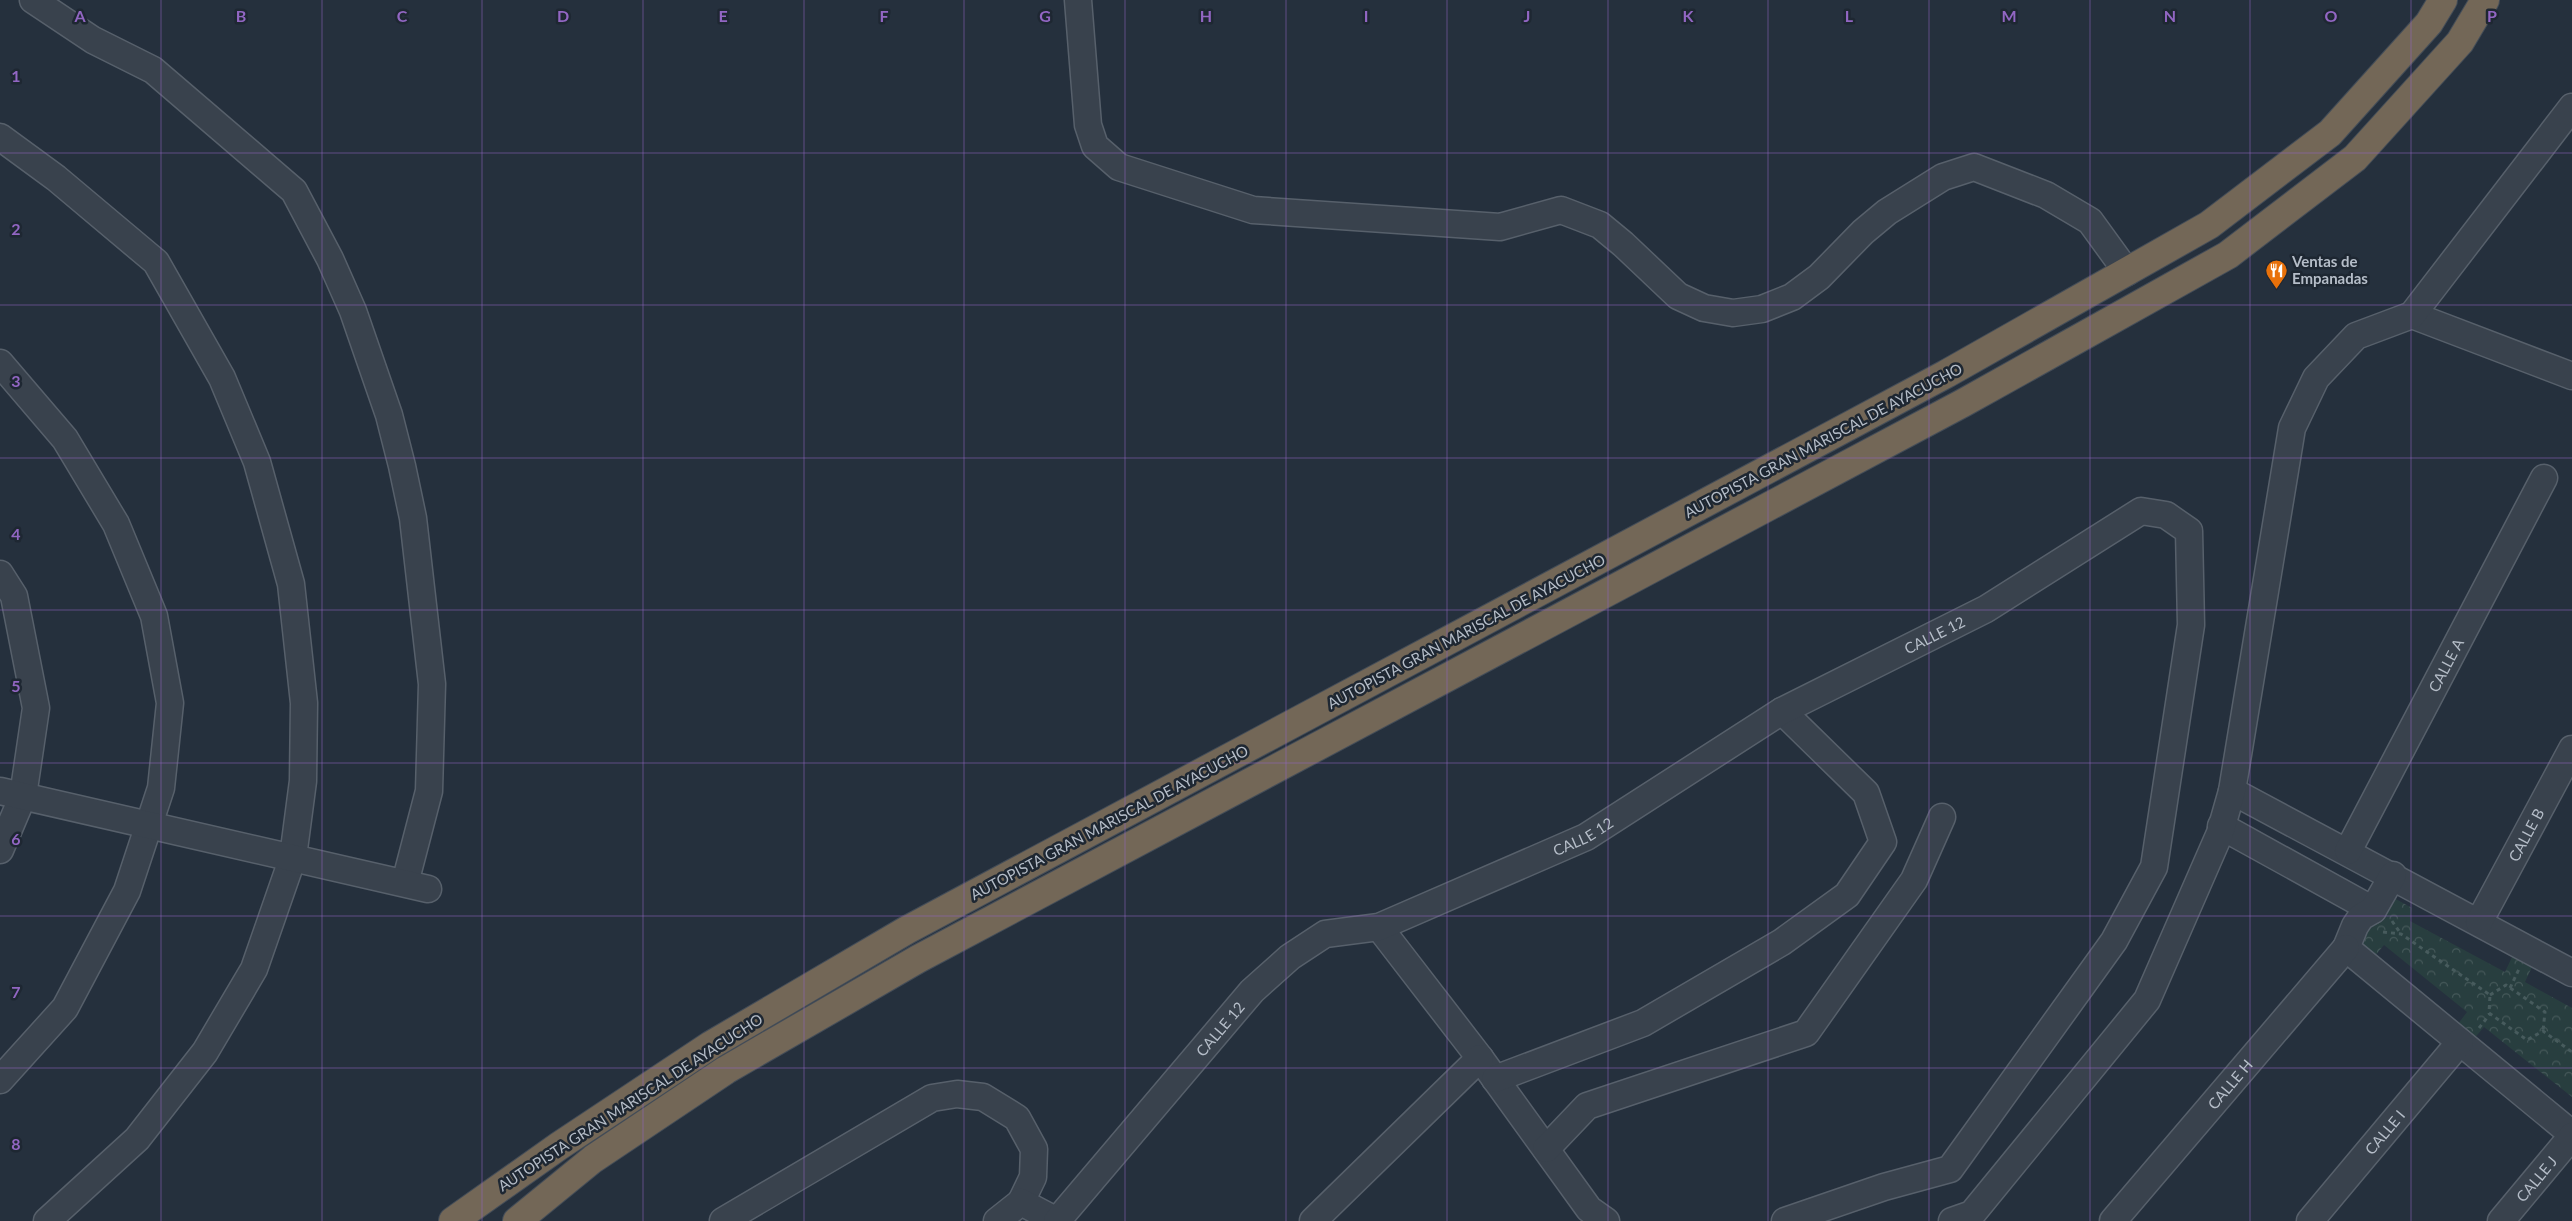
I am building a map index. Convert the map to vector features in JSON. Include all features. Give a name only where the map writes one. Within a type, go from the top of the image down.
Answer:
[{"type":"highway","name":"AUTOPISTA GRAN MARISCAL DE AYACUCHO","points":[[453,1221],[559,1146],[710,1045],[906,930],[1937,379],[2208,225],[2330,133],[2429,23],[2442,0]]},
{"type":"highway","name":"AUTOPISTA GRAN MARISCAL DE AYACUCHO","points":[[516,1221],[593,1159],[726,1070],[918,959],[1954,408],[2228,255],[2355,158],[2460,42],[2485,0]]},
{"type":"street","points":[[11,794],[416,886],[418,842],[429,791],[432,684],[413,518],[389,414],[353,311],[330,259],[294,191],[154,70],[93,40],[33,0]]},
{"type":"street","points":[[1078,0],[1088,125],[1095,146],[1119,167],[1253,210],[1500,227],[1561,210],[1600,225],[1624,244],[1667,287],[1684,300],[1718,311],[1748,312],[1776,304],[1806,287],[1863,232],[1894,208],[1943,177],[1974,167],[2046,195],[2090,221],[2127,272]]},
{"type":"street","points":[[1952,1221],[1972,1214],[2147,1000],[2220,833],[2232,791],[2292,428],[2316,378],[2356,336],[2412,315],[2572,107]]},
{"type":"street","points":[[0,137],[56,178],[156,262],[222,378],[257,462],[292,584],[304,703],[303,781],[293,857],[254,968],[205,1052],[136,1139],[47,1221]]},
{"type":"street","points":[[2412,315],[2572,376]]},
{"type":"street","points":[[0,363],[65,439],[116,524],[154,616],[170,703],[161,788],[127,891],[65,1008],[0,1080]]},
{"type":"street","name":"CALLE A","points":[[2348,851],[2544,478]]},
{"type":"street","name":"CALLE 12","points":[[1057,1221],[1252,991],[1290,958],[1325,934],[1379,927],[1586,837],[1782,711],[1986,609],[2141,511],[2166,516],[2188,531],[2191,625],[2154,867],[2114,941],[1950,1169],[1884,1187],[1786,1221]]},
{"type":"street","points":[[0,574],[14,596],[36,708],[11,794],[0,850]]},
{"type":"street","points":[[1495,1079],[1643,1023],[1782,942],[1847,895],[1883,842],[1866,793],[1782,711]]},
{"type":"street","name":"CALLE B","points":[[2479,922],[2572,749]]},
{"type":"street","points":[[2232,791],[2393,875],[2572,973]]},
{"type":"street","points":[[1546,1149],[1587,1106],[1806,1033],[1914,880],[1942,817]]},
{"type":"street","points":[[2221,826],[2374,921]]},
{"type":"street","name":"CALLE H","points":[[2113,1221],[2346,948],[2361,917],[2374,921],[2393,875]]},
{"type":"street","points":[[1379,927],[1480,1058],[1546,1149],[1591,1217]]},
{"type":"street","points":[[2346,948],[2572,1135]]},
{"type":"street","name":"CALLE I","points":[[2310,1221],[2460,1042]]},
{"type":"street","points":[[1313,1221],[1480,1058]]},
{"type":"street","points":[[723,1221],[932,1098],[957,1094],[983,1097],[1016,1118],[1034,1149],[1033,1177],[1021,1202],[997,1221]]},
{"type":"street","name":"CALLE J","points":[[2501,1221],[2572,1135]]},
{"type":"street","points":[[1021,1202],[1057,1221]]},
{"type":"path","points":[[2374,921],[2401,934],[2490,995]]},
{"type":"path","points":[[2510,988],[2521,964]]},
{"type":"path","points":[[2490,995],[2506,985],[2545,1012],[2543,1032]]},
{"type":"path","points":[[2490,995],[2489,1013],[2527,1040],[2543,1032]]},
{"type":"path","points":[[2543,1032],[2572,1052]]},
{"type":"green space","points":[[2394,898],[2412,908],[2410,921],[2505,972],[2512,957],[2532,967],[2525,982],[2572,1008],[2572,1097],[2484,1027],[2472,1041],[2455,1028],[2467,1012],[2384,945],[2374,957],[2359,942],[2369,921]]},
{"type":"place","name":"Ventas de Empanadas","points":[[2276,289]]}]
